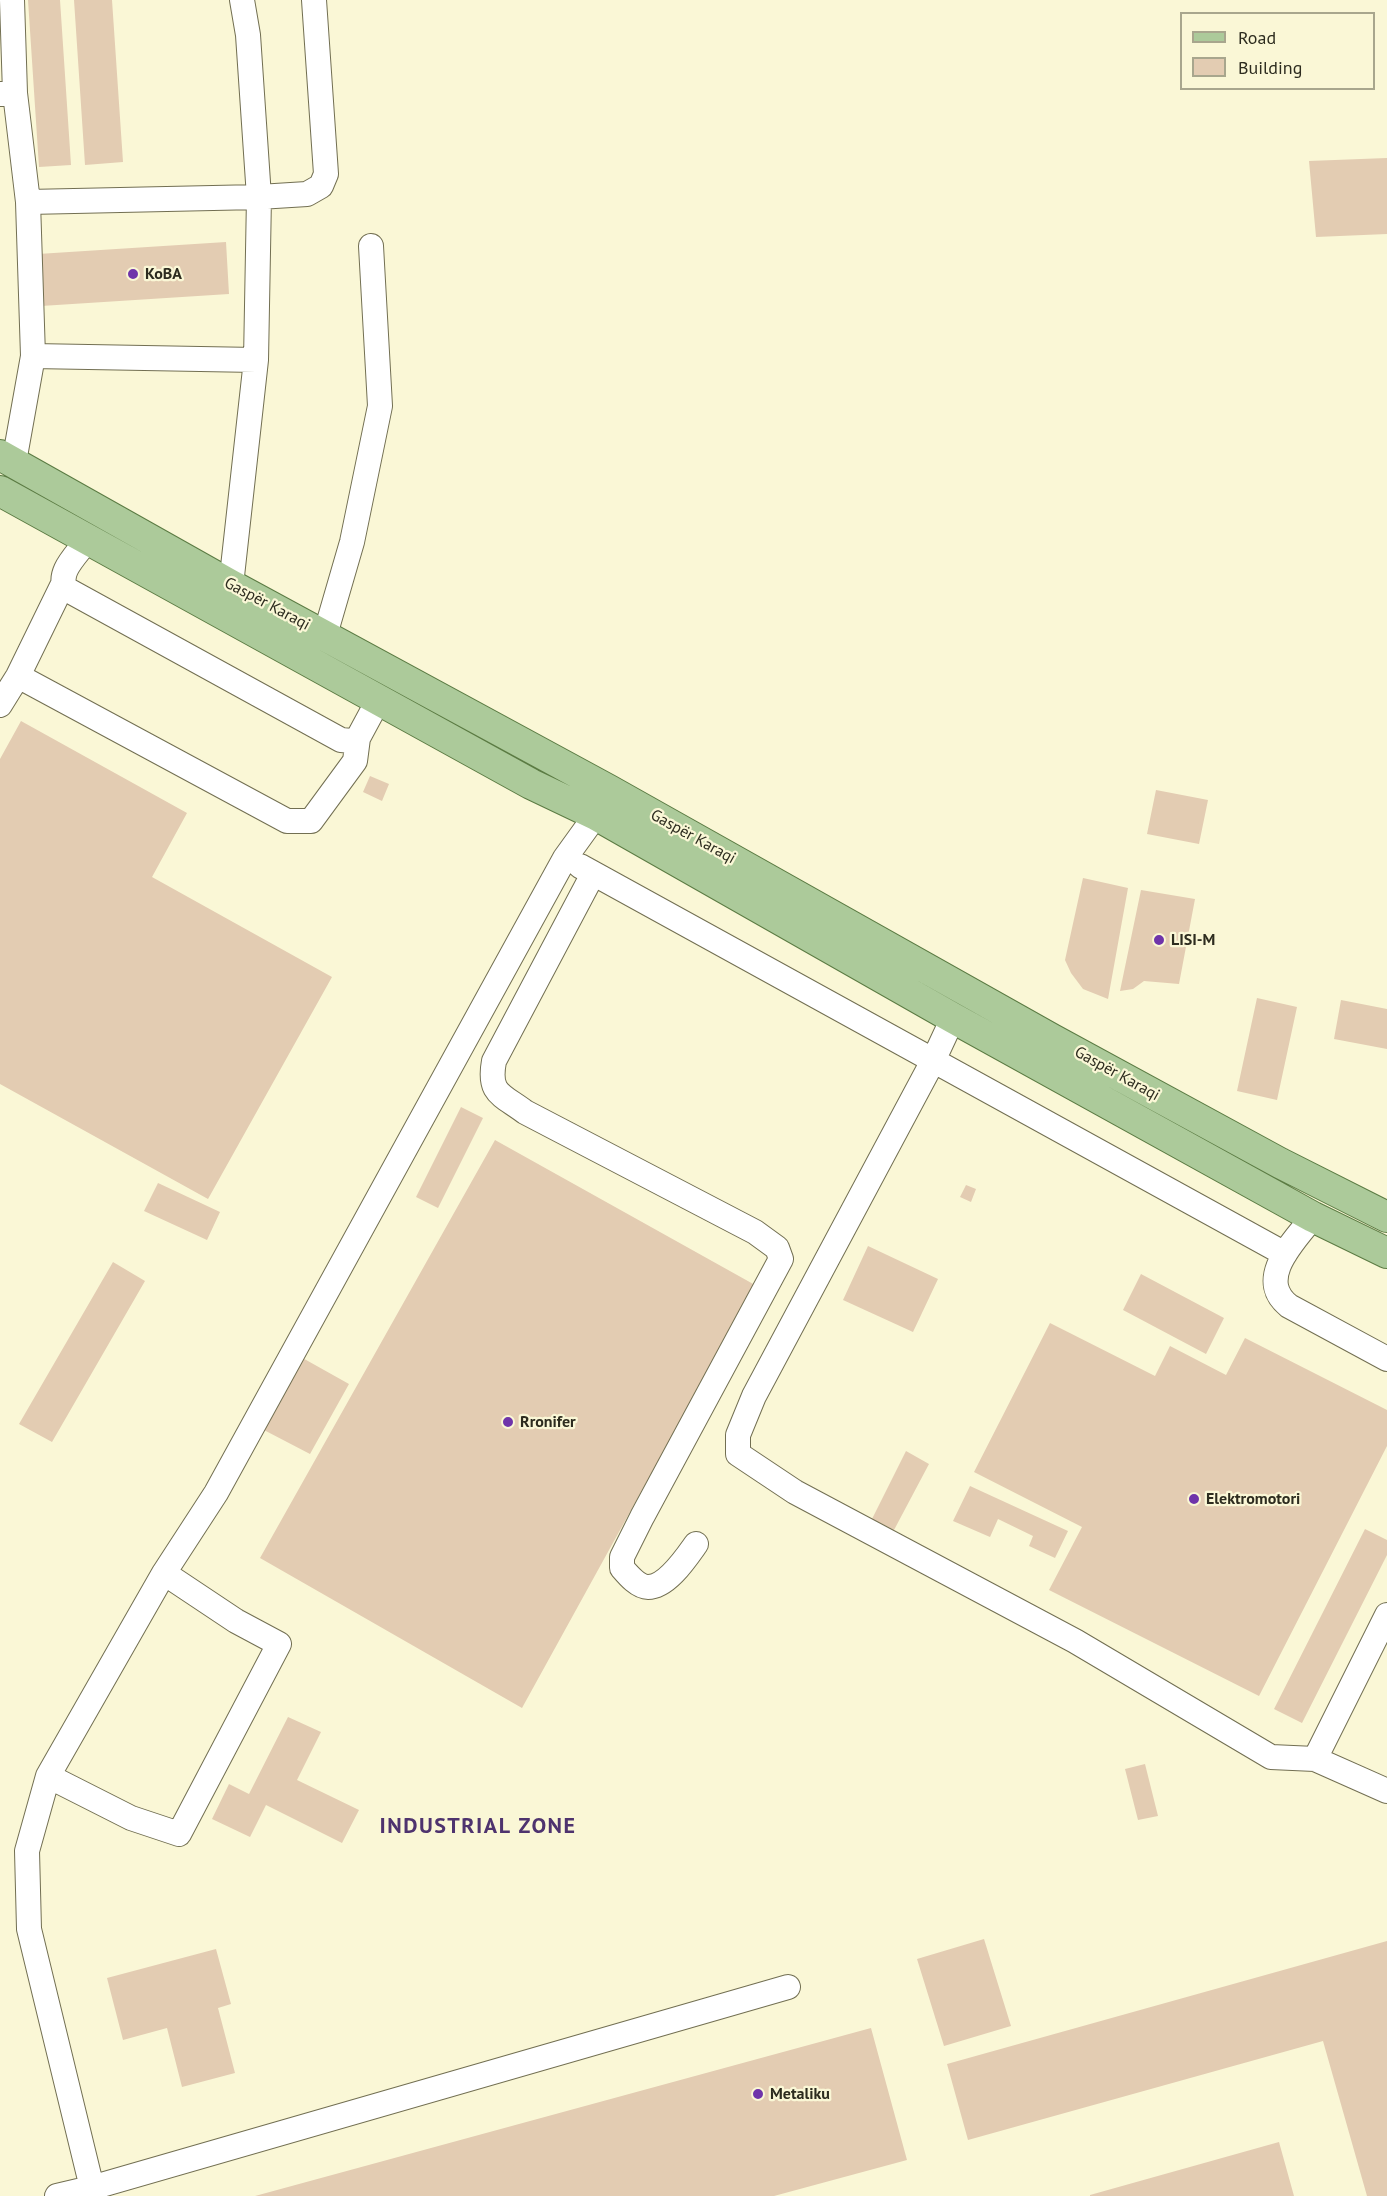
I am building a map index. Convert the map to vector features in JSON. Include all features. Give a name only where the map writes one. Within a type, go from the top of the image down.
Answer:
[{"type":"main road","name":"Gaspër Karaqi","points":[[7,458],[231,585],[609,790],[1052,1039],[1280,1163],[1387,1217]]},
{"type":"main road","name":"Gaspër Karaqi","points":[[0,491],[531,784],[596,815],[953,1018],[1313,1217],[1387,1253]]},
{"type":"lane","points":[[7,458],[33,356],[28,202],[7,94],[12,0]]},
{"type":"lane","points":[[231,585],[256,360],[259,197],[248,35],[242,0]]},
{"type":"lane","points":[[28,202],[259,197],[307,194],[321,186],[326,174],[314,0]]},
{"type":"lane","points":[[325,635],[352,542],[380,406],[371,246]]},
{"type":"lane","points":[[33,356],[256,360]]},
{"type":"lane","points":[[0,705],[18,676],[63,584],[63,573],[87,540]]},
{"type":"lane","points":[[63,584],[70,592],[341,740],[352,741],[358,738]]},
{"type":"lane","points":[[18,676],[287,821],[311,821],[355,761],[358,738],[379,699]]},
{"type":"lane","points":[[93,2192],[29,1929],[27,1851],[48,1776],[164,1573],[216,1493],[565,858],[596,815]]},
{"type":"lane","points":[[565,858],[1285,1254]]},
{"type":"lane","points":[[594,874],[494,1061],[491,1078],[495,1090],[525,1112],[755,1232],[777,1248],[781,1259],[642,1517],[622,1557],[622,1568],[640,1585],[648,1587],[662,1583],[682,1564],[696,1544]]},
{"type":"lane","points":[[953,1018],[933,1061],[754,1396],[738,1435],[738,1454],[795,1492],[1074,1641],[1271,1757],[1315,1759],[1387,1791]]},
{"type":"lane","points":[[1313,1217],[1285,1254],[1276,1274],[1275,1283],[1282,1300],[1387,1359]]},
{"type":"lane","points":[[48,1776],[131,1818],[179,1834],[279,1644],[236,1621],[164,1573]]},
{"type":"lane","points":[[1315,1759],[1387,1615]]},
{"type":"lane","points":[[57,2196],[93,2192],[788,1987]]},
{"type":"building","points":[[28,0],[60,0],[71,165],[39,167]]},
{"type":"building","points":[[74,0],[112,0],[123,162],[85,165]]},
{"type":"building","points":[[1387,158],[1387,234],[1316,237],[1309,161]]},
{"type":"building","name":"KoBA","points":[[226,242],[229,294],[41,306],[38,254]]},
{"type":"building","points":[[21,721],[187,813],[152,877],[332,977],[208,1199],[0,1084],[0,759]]},
{"type":"building","points":[[370,776],[389,784],[382,801],[363,792]]},
{"type":"building","points":[[1156,790],[1208,800],[1199,844],[1147,834]]},
{"type":"building","points":[[1083,878],[1128,888],[1108,999],[1083,989],[1065,960]]},
{"type":"building","name":"LISI-M","points":[[1141,890],[1195,899],[1179,984],[1144,981],[1133,989],[1120,991]]},
{"type":"building","points":[[1257,998],[1297,1007],[1277,1100],[1237,1091]]},
{"type":"building","points":[[1341,1000],[1387,1009],[1387,1049],[1334,1039]]},
{"type":"building","points":[[461,1107],[483,1118],[438,1208],[416,1197]]},
{"type":"building","name":"Rronifer","points":[[495,1140],[755,1285],[522,1708],[260,1558]]},
{"type":"building","points":[[158,1183],[220,1212],[207,1240],[144,1211]]},
{"type":"building","points":[[966,1185],[976,1189],[971,1202],[960,1197]]},
{"type":"building","points":[[868,1246],[938,1279],[913,1332],[843,1300]]},
{"type":"building","points":[[113,1262],[145,1281],[52,1442],[19,1424]]},
{"type":"building","points":[[1141,1274],[1224,1318],[1206,1354],[1123,1310]]},
{"type":"building","name":"Elektromotori","points":[[1050,1323],[1155,1376],[1170,1346],[1226,1375],[1245,1338],[1387,1410],[1387,1446],[1259,1696],[1049,1590],[1082,1527],[974,1472]]},
{"type":"building","points":[[299,1356],[349,1384],[310,1454],[262,1429]]},
{"type":"building","points":[[906,1451],[929,1464],[894,1530],[872,1519]]},
{"type":"building","points":[[970,1486],[1068,1531],[1055,1558],[1029,1546],[1033,1536],[998,1519],[990,1537],[953,1521]]},
{"type":"building","points":[[1365,1529],[1387,1540],[1387,1555],[1302,1723],[1274,1709]]},
{"type":"building","points":[[288,1717],[321,1732],[297,1780],[359,1810],[342,1843],[266,1805],[250,1837],[212,1819],[229,1784],[249,1794]]},
{"type":"building","points":[[1145,1764],[1158,1816],[1138,1820],[1125,1769]]},
{"type":"building","points":[[984,1939],[1011,2026],[944,2046],[917,1959]]},
{"type":"building","points":[[1387,1941],[1387,2196],[1367,2196],[1323,2041],[968,2140],[947,2064]]},
{"type":"building","points":[[216,1949],[231,2004],[218,2008],[235,2073],[182,2087],[167,2028],[123,2040],[107,1978]]},
{"type":"building","name":"Metaliku","points":[[871,2028],[907,2160],[774,2196],[255,2196]]},
{"type":"building","points":[[1279,2142],[1294,2196],[1090,2196],[1090,2195]]},
{"type":"place","name":"KoBA","points":[[133,274]]},
{"type":"place","name":"LISI-M","points":[[1159,940]]},
{"type":"place","name":"Rronifer","points":[[508,1422]]},
{"type":"place","name":"Elektromotori","points":[[1194,1499]]},
{"type":"place","name":"Metaliku","points":[[758,2094]]},
{"type":"district","name":"INDUSTRIAL ZONE","points":[[478,1827]]}]
